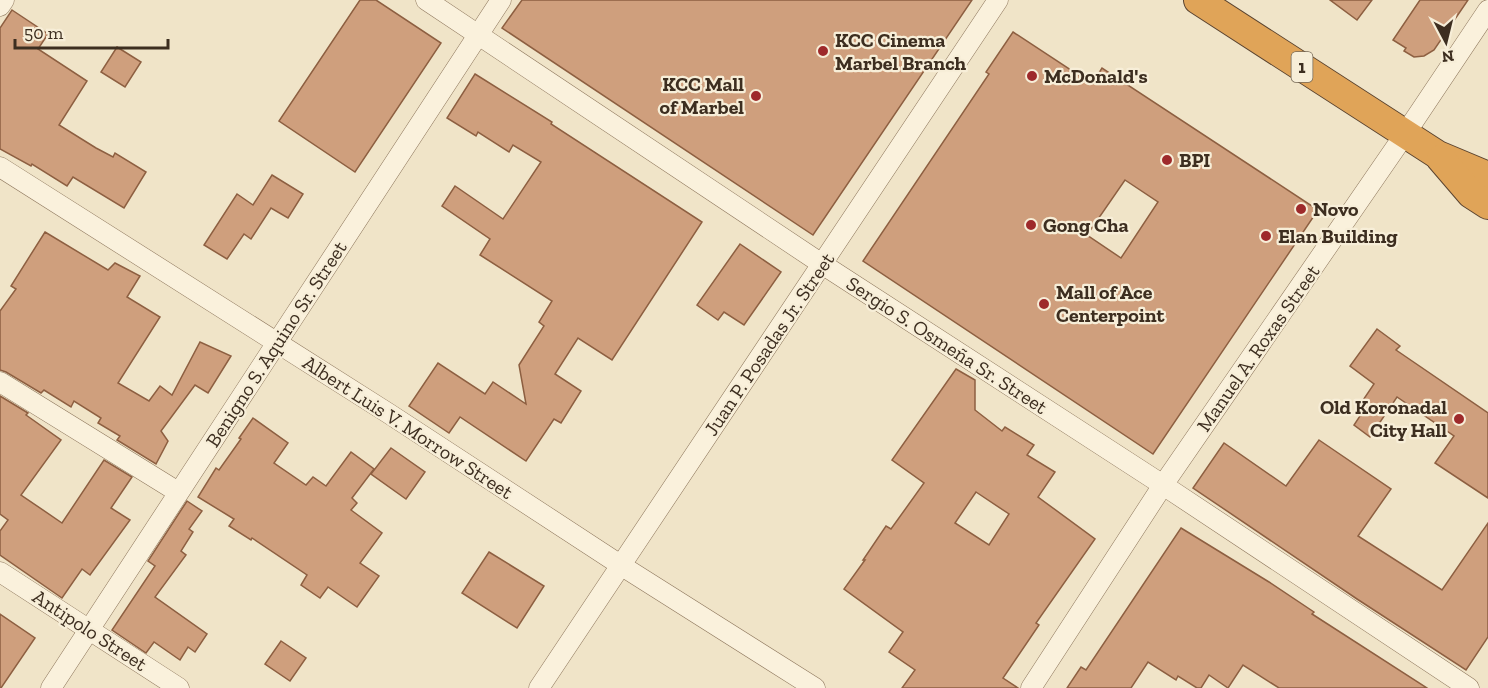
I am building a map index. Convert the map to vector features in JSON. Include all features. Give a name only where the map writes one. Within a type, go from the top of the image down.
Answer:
[{"type":"highway","name":"1","points":[[1198,0],[1438,155],[1488,176]]},
{"type":"highway","name":"1","points":[[1438,155],[1471,194],[1488,205]]},
{"type":"street","points":[[0,6],[4,0]]},
{"type":"street","name":"Sergio S. Osmeña Sr. Street","points":[[426,0],[822,264],[1163,485],[1469,688]]},
{"type":"street","name":"Benigno S. Aquino Sr. Street","points":[[51,688],[501,0]]},
{"type":"street","name":"Juan P. Posadas Jr. Street","points":[[539,688],[998,0]]},
{"type":"street","name":"Manuel A. Roxas Street","points":[[1031,688],[1163,485],[1406,134],[1488,10]]},
{"type":"street","name":"Albert Luis V. Morrow Street","points":[[0,167],[278,342],[622,566],[815,688]]},
{"type":"street","points":[[0,382],[178,492]]},
{"type":"street","name":"Antipolo Street","points":[[0,572],[179,688]]},
{"type":"building","points":[[360,0],[376,0],[441,43],[355,172],[279,121]]},
{"type":"building","name":"KCC Mall of Marbel","points":[[522,0],[972,0],[813,235],[502,28]]},
{"type":"building","points":[[1330,0],[1372,0],[1357,20]]},
{"type":"building","points":[[1420,0],[1468,0],[1434,50],[1424,56],[1414,57],[1404,51],[1406,48],[1393,40]]},
{"type":"building","points":[[12,10],[48,34],[38,49],[87,81],[59,125],[96,148],[113,157],[115,153],[146,172],[124,208],[73,177],[67,186],[32,164],[31,166],[0,149],[0,28]]},
{"type":"building","name":"Mall of Ace Centerpoint","points":[[1013,32],[1092,84],[1102,68],[1318,210],[1153,454],[863,261],[989,74],[986,72]],"holes":[[[1125,180],[1158,202],[1121,258],[1087,235]]]},
{"type":"building","points":[[117,47],[141,62],[125,87],[101,72]]},
{"type":"building","points":[[475,74],[552,122],[551,124],[702,222],[612,360],[578,338],[555,374],[581,391],[561,423],[554,419],[526,461],[460,417],[449,433],[409,406],[438,363],[485,394],[493,382],[526,404],[519,365],[544,326],[539,322],[552,301],[480,255],[490,239],[442,206],[455,186],[503,219],[541,162],[513,145],[509,152],[478,132],[476,136],[447,118]]},
{"type":"building","points":[[272,175],[303,194],[288,218],[271,208],[251,239],[244,234],[227,259],[204,245],[237,194],[253,205]]},
{"type":"building","points":[[45,232],[108,270],[115,263],[140,276],[127,297],[160,317],[118,383],[149,401],[160,386],[172,395],[200,342],[231,356],[208,393],[195,385],[161,431],[168,441],[156,464],[117,440],[120,436],[98,423],[101,418],[74,401],[71,407],[44,390],[41,393],[0,370],[0,311],[16,289],[11,286]]},
{"type":"building","points":[[740,244],[781,272],[744,325],[724,312],[718,320],[697,305]]},
{"type":"building","name":"Old Koronadal City Hall","points":[[1377,329],[1400,346],[1396,350],[1488,413],[1488,498],[1435,463],[1454,436],[1397,397],[1370,437],[1354,425],[1364,410],[1359,406],[1374,384],[1350,366]]},
{"type":"building","points":[[956,369],[975,380],[975,410],[1002,431],[1005,427],[1034,445],[1027,455],[1055,472],[1038,497],[1095,539],[1036,623],[1039,625],[1003,678],[1018,688],[902,688],[915,670],[889,652],[903,632],[844,589],[886,526],[891,529],[924,483],[892,460]],"holes":[[[976,492],[1009,514],[989,545],[955,523]]]},
{"type":"building","points":[[0,396],[28,413],[26,415],[61,440],[21,495],[62,523],[104,460],[132,477],[111,508],[130,520],[90,575],[82,569],[62,598],[0,555],[0,531],[8,520],[0,514]]},
{"type":"building","points":[[253,418],[288,443],[274,463],[306,485],[313,477],[326,486],[351,452],[374,469],[352,498],[357,503],[351,510],[382,533],[360,563],[379,576],[357,607],[328,587],[320,598],[301,585],[307,575],[252,538],[251,540],[229,526],[234,519],[198,497],[216,468],[219,470],[241,439],[239,438]]},
{"type":"building","points":[[1319,440],[1391,489],[1358,536],[1442,590],[1488,523],[1488,637],[1466,670],[1193,488],[1224,443],[1286,486]]},
{"type":"building","points":[[391,448],[425,472],[406,499],[371,474]]},
{"type":"building","points":[[187,501],[202,511],[189,529],[193,532],[181,551],[186,555],[155,597],[207,634],[195,652],[188,647],[180,660],[154,642],[146,653],[112,630],[155,566],[148,561]]},
{"type":"building","points":[[1181,528],[1269,582],[1314,612],[1312,614],[1427,688],[1279,688],[1243,665],[1228,688],[1209,675],[1201,688],[1197,688],[1178,676],[1176,680],[1148,662],[1131,688],[1067,688],[1081,667],[1086,670]]},
{"type":"building","points":[[489,552],[544,586],[517,628],[462,593]]},
{"type":"building","points":[[0,614],[35,638],[1,688],[0,688]]},
{"type":"building","points":[[281,641],[306,658],[290,681],[265,664]]},
{"type":"place","name":"KCC Cinema Marbel Branch","points":[[823,51]]},
{"type":"place","name":"McDonald's","points":[[1032,76]]},
{"type":"place","name":"KCC Mall of Marbel","points":[[756,96]]},
{"type":"place","name":"BPI","points":[[1167,160]]},
{"type":"place","name":"Novo","points":[[1301,209]]},
{"type":"place","name":"Gong Cha","points":[[1031,225]]},
{"type":"place","name":"Elan Building","points":[[1266,236]]},
{"type":"place","name":"Mall of Ace Centerpoint","points":[[1044,304]]},
{"type":"place","name":"Old Koronadal City Hall","points":[[1459,419]]}]
